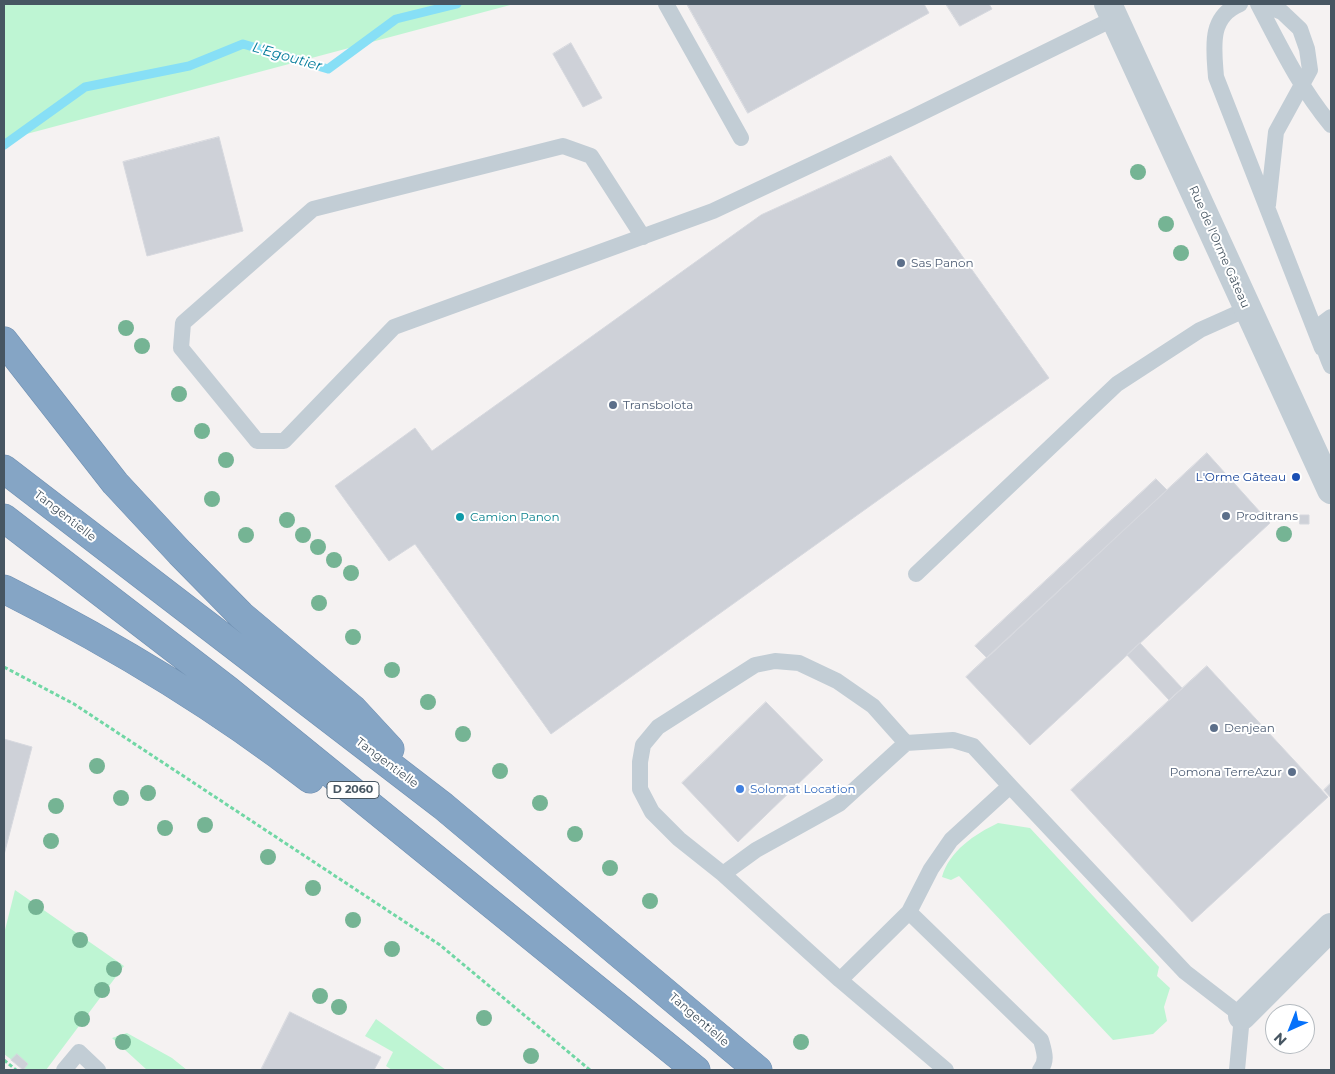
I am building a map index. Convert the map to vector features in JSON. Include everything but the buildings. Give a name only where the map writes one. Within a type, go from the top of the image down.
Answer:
[{"type":"highway","points":[[4,341],[115,483],[180,553],[241,615],[353,709],[443,806]]},
{"type":"highway","name":"Tangentielle","points":[[4,469],[443,806],[758,1070]]},
{"type":"highway","name":"D 2060","points":[[4,518],[236,696],[605,994],[696,1070]]},
{"type":"highway","points":[[4,590],[149,668],[206,706],[283,758],[441,881],[605,994]]},
{"type":"street","name":"Rue de l'Orme Gâteau","points":[[1111,11],[1331,490]]},
{"type":"street","points":[[1242,1016],[1331,928]]},
{"type":"lane","points":[[666,4],[741,138]]},
{"type":"lane","points":[[1240,4],[1219,19],[1213,37],[1216,77],[1322,348],[1331,366]]},
{"type":"lane","points":[[1260,4],[1282,12],[1300,29],[1307,49],[1310,70],[1276,132],[1268,209]]},
{"type":"lane","points":[[1260,4],[1301,85],[1314,105],[1331,125]]},
{"type":"lane","points":[[643,237],[591,156],[563,146],[313,209],[183,323],[181,348],[257,441],[284,441],[394,327],[643,237],[713,211],[980,85],[1111,11]]},
{"type":"lane","points":[[916,574],[1117,384],[1200,330],[1247,309]]},
{"type":"lane","points":[[1322,348],[1323,324],[1331,317]]},
{"type":"lane","points":[[906,743],[873,706],[837,681],[799,663],[775,661],[755,665],[658,727],[643,745],[640,762],[640,789],[652,812],[679,839],[723,874],[840,980],[946,1070]]},
{"type":"lane","points":[[723,874],[756,850],[839,804],[906,743],[953,740],[973,746],[1185,972],[1242,1016],[1237,1070]]},
{"type":"lane","points":[[840,980],[909,912],[931,869],[951,840],[1010,786]]},
{"type":"lane","points":[[909,912],[1042,1040],[1045,1054],[1043,1067],[1040,1070]]},
{"type":"lane","points":[[64,1070],[79,1052],[98,1070]]},
{"type":"path","points":[[4,667],[74,704],[440,945],[590,1070]]},
{"type":"path","points":[[4,1060],[16,1070]]},
{"type":"green space","points":[[4,4],[514,4],[4,140]]},
{"type":"green space","points":[[998,823],[1030,828],[1159,967],[1157,976],[1170,988],[1164,1007],[1167,1021],[1153,1034],[1113,1040],[959,876],[951,880],[942,877],[950,859],[964,844]]},
{"type":"green space","points":[[15,890],[124,966],[46,1070],[25,1070],[4,1054],[4,934]]},
{"type":"green space","points":[[376,1019],[446,1070],[392,1070],[386,1066],[393,1052],[365,1036]]},
{"type":"green space","points":[[127,1033],[172,1058],[187,1070],[147,1070],[112,1038]]},
{"type":"waterway","name":"L'Egoutier","points":[[4,145],[85,87],[189,66],[243,44],[328,69],[396,19],[457,4]]},
{"type":"place","name":"Sas Panon","points":[[901,263]]},
{"type":"place","name":"Transbolota","points":[[613,405]]},
{"type":"place","name":"L'Orme Gâteau","points":[[1296,477]]},
{"type":"place","name":"Proditrans","points":[[1226,516]]},
{"type":"place","name":"Camion Panon","points":[[460,517]]},
{"type":"place","name":"Denjean","points":[[1214,728]]},
{"type":"place","name":"Pomona TerreAzur","points":[[1292,772]]},
{"type":"place","name":"Solomat Location","points":[[740,789]]}]
